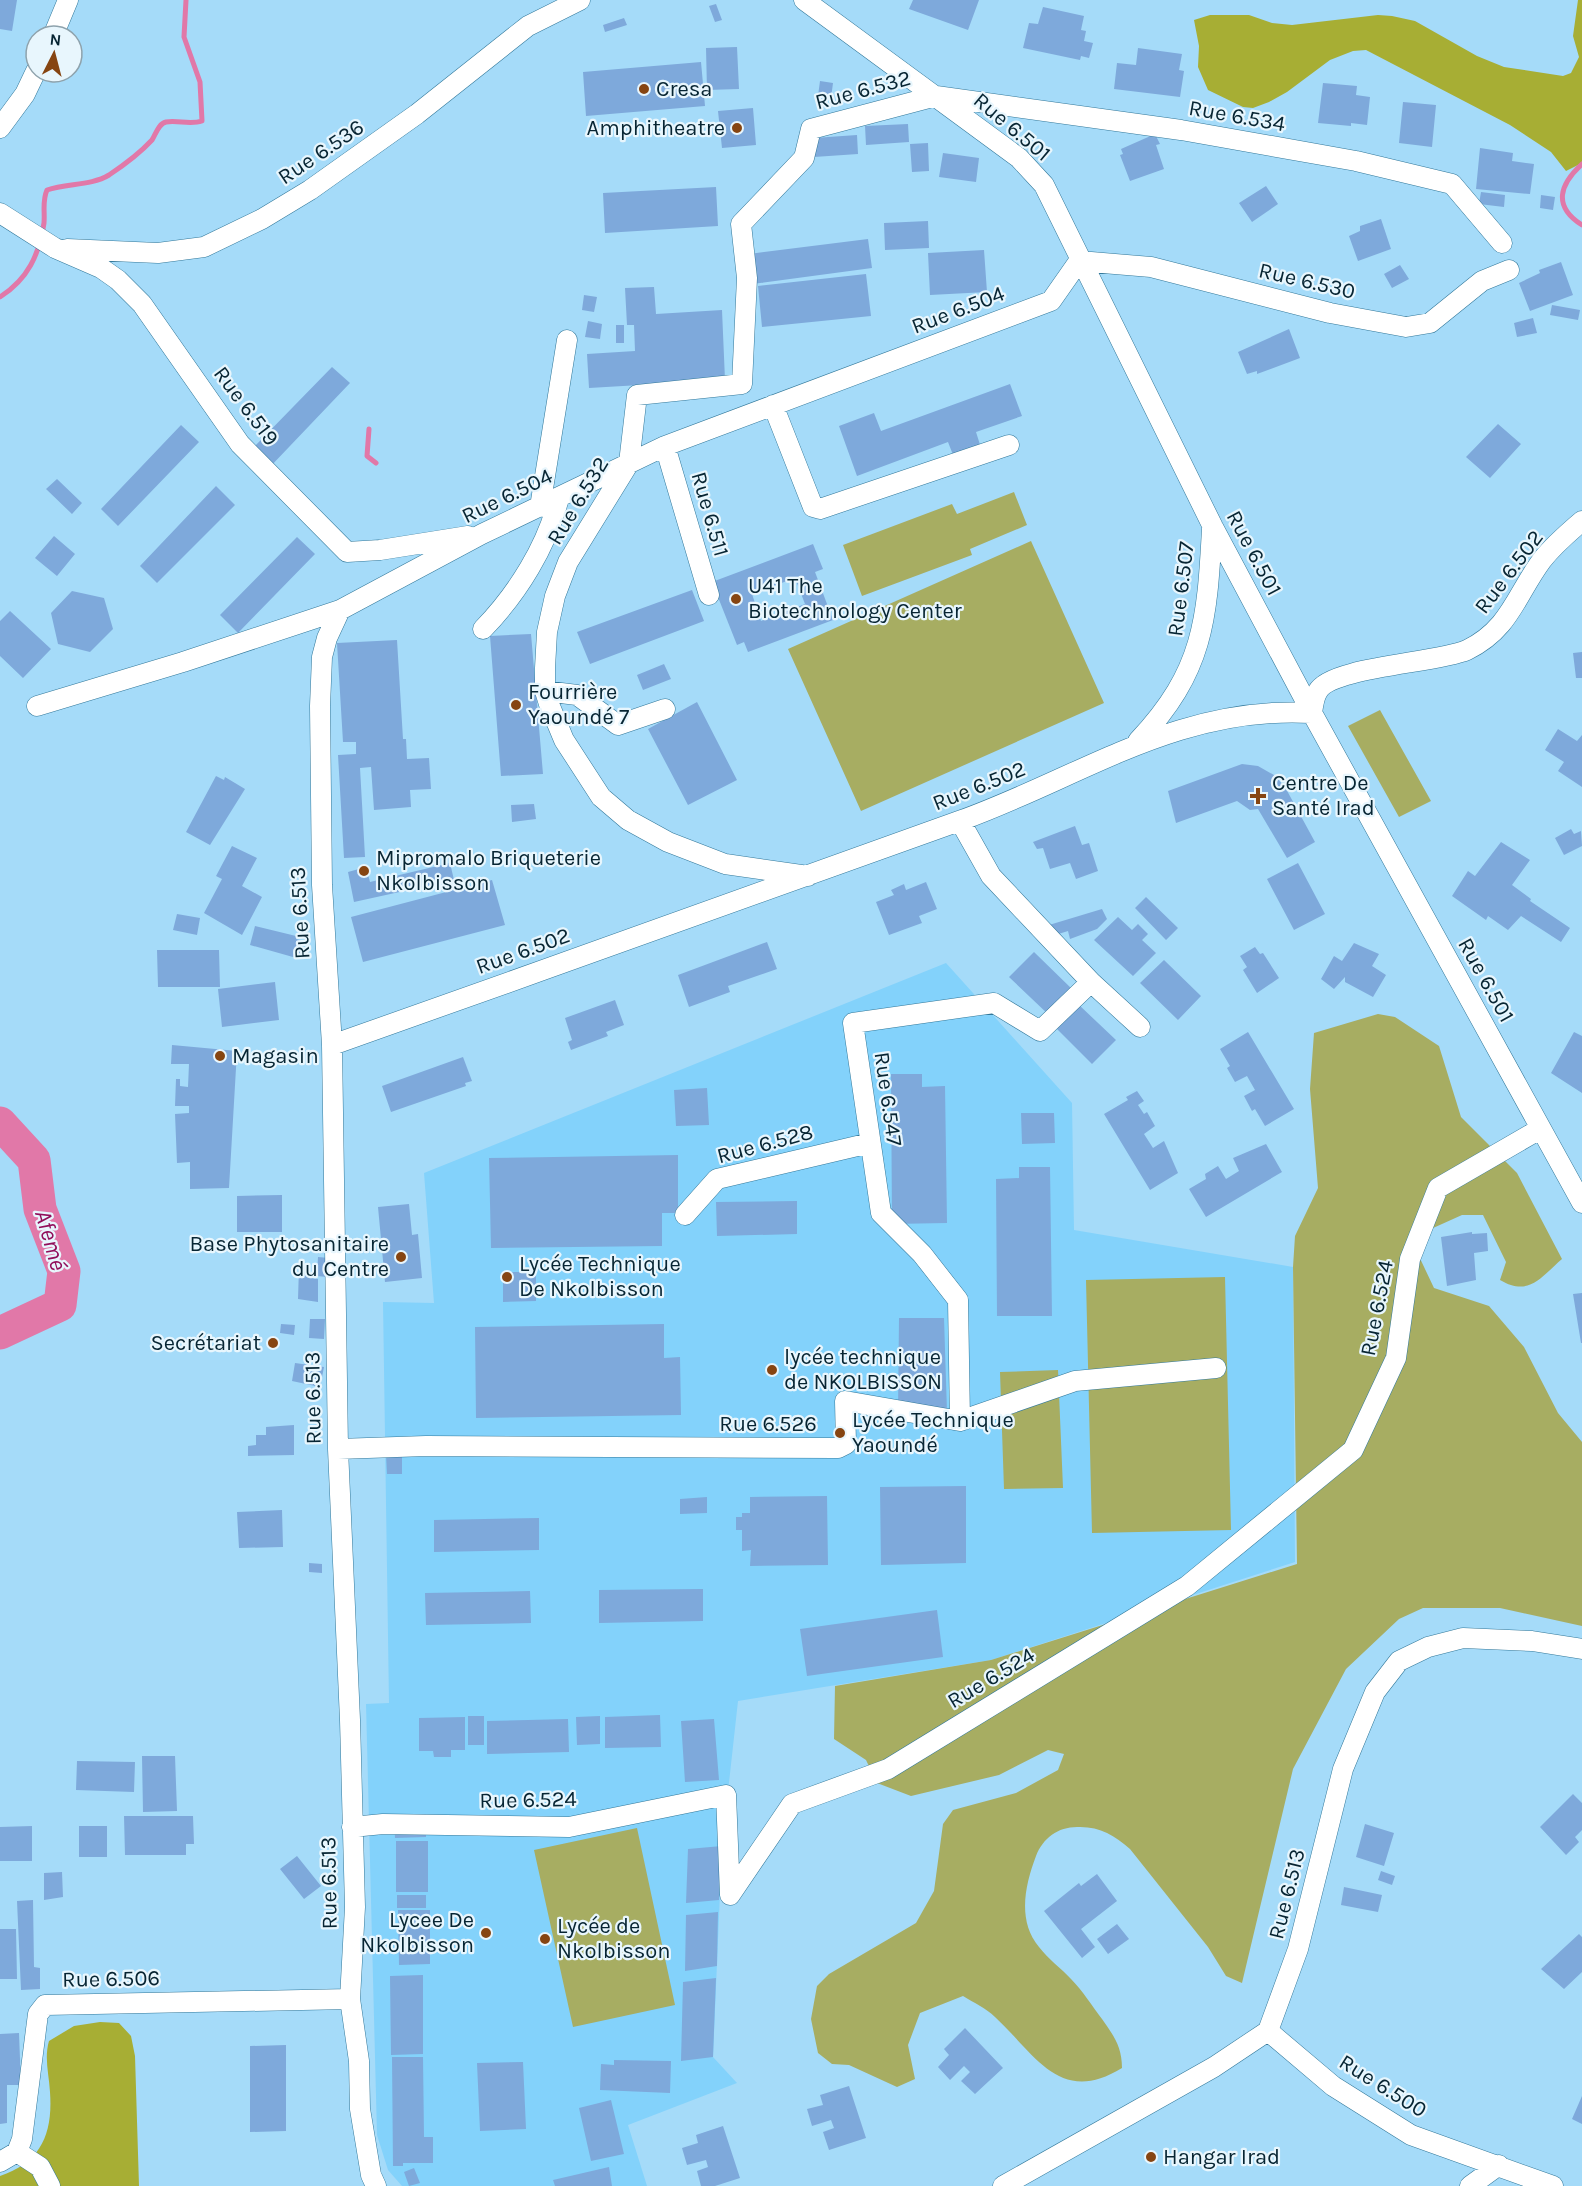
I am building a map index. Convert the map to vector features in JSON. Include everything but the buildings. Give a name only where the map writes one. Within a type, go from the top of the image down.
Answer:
[{"type":"street","points":[[57,24],[68,0]]},
{"type":"street","name":"Rue 6.536","points":[[55,248],[158,253],[204,247],[262,219],[310,190],[417,114],[528,26],[580,0]]},
{"type":"street","name":"Rue 6.501","points":[[804,0],[1019,158],[1044,185],[1079,261],[1213,527],[1311,713],[1540,1129],[1581,1196]]},
{"type":"street","points":[[0,129],[30,84]]},
{"type":"street","name":"Rue 6.534","points":[[936,96],[1181,130],[1356,161],[1452,184],[1503,243]]},
{"type":"street","name":"Rue 6.532","points":[[808,876],[725,864],[668,842],[628,820],[601,797],[564,740],[545,691],[547,632],[555,596],[568,562],[629,463],[637,395],[742,384],[747,278],[741,224],[804,158],[811,129],[936,96]]},
{"type":"street","name":"Rue 6.519","points":[[0,213],[55,248],[100,268],[118,280],[142,304],[240,444],[347,552],[380,550],[482,534]]},
{"type":"street","name":"Rue 6.530","points":[[1079,261],[1151,267],[1330,313],[1406,327],[1430,323],[1482,281],[1509,270]]},
{"type":"street","name":"Rue 6.504","points":[[37,706],[183,662],[340,610],[482,534],[665,446],[1051,301],[1079,261]]},
{"type":"street","name":"Rue 6.532","points":[[540,507],[567,340]]},
{"type":"street","points":[[773,405],[813,507],[825,509],[1009,445]]},
{"type":"street","name":"Rue 6.511","points":[[665,446],[709,595]]},
{"type":"street","points":[[483,630],[537,553],[554,520],[559,497]]},
{"type":"street","name":"Rue 6.502","points":[[332,1045],[1006,804],[1172,730],[1219,718],[1275,711],[1311,713],[1318,690],[1328,681],[1381,667],[1445,657],[1481,642],[1499,628],[1543,559],[1582,521]]},
{"type":"street","name":"Rue 6.507","points":[[1134,745],[1154,724],[1185,677],[1198,650],[1209,587],[1213,527]]},
{"type":"street","name":"Rue 6.513","points":[[340,610],[327,638],[322,657],[320,706],[322,885],[332,1045],[338,1449],[347,1603],[355,1907],[350,1999],[359,2061],[360,2109],[371,2175],[376,2186]]},
{"type":"street","points":[[545,691],[577,695],[618,725],[665,709]]},
{"type":"street","points":[[960,821],[991,876],[1091,982],[1140,1027]]},
{"type":"street","name":"Rue 6.547","points":[[960,1420],[958,1300],[922,1254],[881,1213],[853,1023],[994,1003],[1040,1031],[1091,982]]},
{"type":"street","name":"Rue 6.524","points":[[352,1827],[384,1824],[569,1827],[726,1795],[730,1895],[792,1804],[888,1769],[1187,1586],[1353,1450],[1396,1358],[1410,1259],[1438,1188],[1540,1129]]},
{"type":"street","name":"Rue 6.528","points":[[685,1215],[717,1179],[870,1143]]},
{"type":"street","name":"Rue 6.526","points":[[338,1449],[426,1446],[838,1448],[846,1444],[845,1401],[960,1420],[1074,1381],[1216,1368]]},
{"type":"street","name":"Rue 6.513","points":[[1268,2031],[1298,1949],[1343,1769],[1374,1692],[1399,1661],[1428,1647],[1463,1638],[1532,1641],[1582,1649]]},
{"type":"street","name":"Rue 6.506","points":[[8,2157],[25,2123],[38,2014],[45,2005],[350,1999]]},
{"type":"street","points":[[1003,2186],[1214,2067],[1268,2031]]},
{"type":"street","name":"Rue 6.500","points":[[1268,2031],[1333,2086],[1411,2135],[1553,2186]]},
{"type":"street","points":[[8,2157],[40,2167],[50,2186]]},
{"type":"street","points":[[1470,2186],[1499,2165]]},
{"type":"shaded area","points":[[1578,0],[1582,0],[1582,163],[1566,171],[1551,152],[1510,125],[1366,50],[1353,51],[1330,60],[1287,92],[1253,108],[1243,107],[1208,90],[1198,67],[1199,46],[1194,20],[1210,15],[1249,15],[1272,23],[1292,25],[1378,15],[1415,21],[1477,56],[1504,67],[1563,76],[1571,73],[1579,57],[1573,36]]},
{"type":"shaded area","name":"Lycée Technique Yaoundé","points":[[946,963],[1072,1103],[1074,1230],[1293,1267],[1295,1562],[991,1660],[738,1701],[722,1846],[713,2057],[737,2083],[628,2125],[647,2186],[402,2186],[388,2170],[377,2135],[366,1704],[389,1703],[383,1302],[434,1303],[424,1173]]},
{"type":"shaded area","points":[[100,2022],[119,2023],[131,2036],[135,2056],[139,2186],[0,2186],[0,2176],[26,2163],[42,2144],[46,2133],[50,2107],[47,2060],[49,2041],[74,2026]]},
{"type":"green space","points":[[1014,492],[1027,525],[970,549],[972,555],[862,596],[843,545],[952,504],[957,514]]},
{"type":"green space","points":[[1031,541],[1104,703],[861,811],[788,649]]},
{"type":"green space","points":[[1380,710],[1431,801],[1399,817],[1348,726]]},
{"type":"green space","points":[[1378,1014],[1395,1017],[1439,1046],[1461,1117],[1517,1173],[1562,1259],[1534,1283],[1527,1286],[1510,1285],[1500,1280],[1506,1262],[1483,1215],[1462,1215],[1422,1233],[1416,1250],[1434,1288],[1489,1306],[1524,1347],[1558,1413],[1582,1442],[1582,1626],[1500,1608],[1423,1608],[1399,1619],[1346,1669],[1293,1769],[1242,1983],[1226,1976],[1208,1947],[1130,1849],[1118,1840],[1106,1832],[1085,1827],[1064,1829],[1047,1839],[1036,1856],[1026,1891],[1025,1914],[1028,1926],[1032,1937],[1046,1956],[1080,1988],[1110,2031],[1119,2048],[1122,2068],[1100,2078],[1082,2081],[1065,2079],[1037,2060],[984,2008],[963,1996],[920,2013],[908,2045],[915,2079],[897,2087],[849,2065],[832,2064],[818,2053],[811,2019],[817,1986],[829,1974],[916,1923],[934,1891],[943,1824],[953,1810],[1016,1793],[1058,1770],[1064,1754],[1048,1750],[999,1775],[911,1796],[877,1783],[866,1760],[834,1739],[835,1686],[991,1660],[1297,1564],[1293,1267],[1295,1236],[1318,1188],[1310,1089],[1314,1033]]},
{"type":"green space","points":[[1225,1277],[1231,1530],[1092,1533],[1086,1280]]},
{"type":"green space","points":[[1058,1370],[1063,1488],[1004,1489],[1000,1372]]},
{"type":"green space","points":[[637,1828],[675,2005],[573,2027],[534,1850]]},
{"type":"waterway","points":[[0,297],[25,274],[35,256],[44,223],[44,202],[47,190],[95,181],[109,175],[147,145],[163,123],[202,121],[200,82],[184,37],[186,0]]},
{"type":"waterway","points":[[1582,164],[1568,179],[1562,195],[1566,210],[1582,225]]},
{"type":"waterway","points":[[369,429],[367,456],[376,463]]},
{"type":"waterway","name":"Afemé","points":[[0,1123],[34,1160],[40,1209],[64,1271],[60,1305],[0,1333]]},
{"type":"place","name":"Cresa","points":[[644,89]]},
{"type":"place","name":"Amphitheatre","points":[[737,128]]},
{"type":"place","name":"U41 The Biotechnology Center","points":[[736,599]]},
{"type":"place","name":"Fourrière Yaoundé 7","points":[[516,705]]},
{"type":"place","name":"Centre De Santé Irad","points":[[1258,796]]},
{"type":"place","name":"Mipromalo Briqueterie Nkolbisson","points":[[364,871]]},
{"type":"place","name":"Magasin","points":[[220,1056]]},
{"type":"place","name":"Base Phytosanitaire du Centre","points":[[401,1257]]},
{"type":"place","name":"Lycée Technique De Nkolbisson","points":[[507,1277]]},
{"type":"place","name":"Secrétariat","points":[[273,1343]]},
{"type":"place","name":"lycée technique de NKOLBISSON","points":[[772,1370]]},
{"type":"place","name":"Lycée Technique Yaoundé","points":[[840,1433]]},
{"type":"place","name":"Lycee De Nkolbisson","points":[[486,1933]]},
{"type":"place","name":"Lycée de Nkolbisson","points":[[545,1939]]},
{"type":"place","name":"Hangar Irad","points":[[1151,2157]]}]
